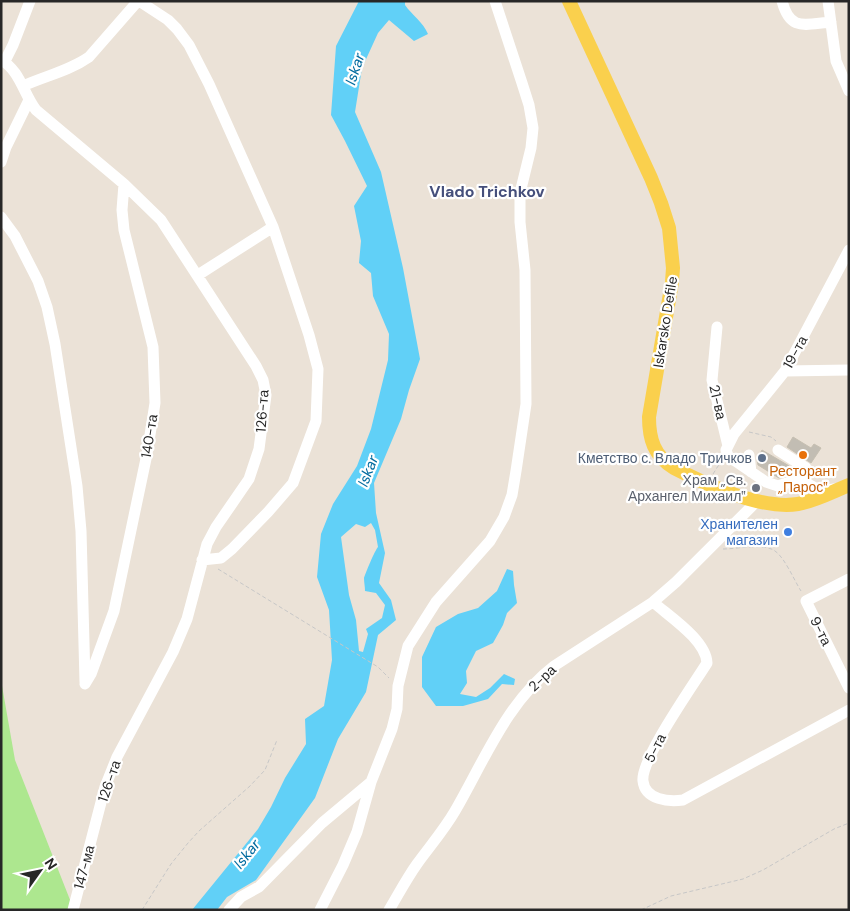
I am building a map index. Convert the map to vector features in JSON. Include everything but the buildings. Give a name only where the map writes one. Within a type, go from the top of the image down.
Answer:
[{"type":"main road","name":"Iskarsko Defile","points":[[569,1],[651,178],[669,228],[672,282],[649,417],[650,437],[653,447],[665,463],[707,483],[756,502],[772,505],[797,504],[810,501],[845,487]]},
{"type":"street","points":[[3,60],[13,45],[30,1]]},
{"type":"street","points":[[23,86],[66,70],[89,57],[138,1],[168,20],[189,45],[235,139],[273,226],[310,334],[318,369],[316,421],[293,482],[268,512],[232,549],[221,558],[202,560]]},
{"type":"street","points":[[320,910],[357,832],[371,782],[392,729],[397,709],[398,686],[408,646],[436,602],[490,540],[504,517],[512,495],[526,404],[525,270],[520,222],[520,193],[531,148],[533,128],[529,105],[495,1]]},
{"type":"street","points":[[782,1],[789,19],[798,24],[831,22]]},
{"type":"street","points":[[828,1],[836,61],[849,91]]},
{"type":"street","name":"126-та","points":[[3,60],[23,86],[36,110],[124,184],[161,220],[256,366],[263,380],[266,394],[259,449],[249,479],[216,527],[207,544],[187,619],[173,652],[117,757],[105,787],[95,824]]},
{"type":"street","points":[[1,162],[4,147],[29,100]]},
{"type":"street","name":"140-та","points":[[1,216],[15,236],[38,280],[47,308],[54,344],[77,486],[80,522],[85,684],[91,674],[114,611],[147,454],[155,403],[152,347],[124,230],[122,210],[124,184]]},
{"type":"street","points":[[198,275],[273,226]]},
{"type":"street","name":"19-та","points":[[727,450],[734,434],[785,372],[849,250]]},
{"type":"street","name":"21-ва","points":[[717,327],[712,380],[727,450]]},
{"type":"street","points":[[785,372],[849,370]]},
{"type":"street","points":[[727,450],[751,472],[766,482],[778,486],[799,479],[806,468],[778,450]]},
{"type":"street","points":[[749,455],[751,472]]},
{"type":"street","points":[[799,479],[821,491],[845,487]]},
{"type":"street","name":"2-ра","points":[[389,910],[417,864],[456,810],[487,752],[523,696],[534,683],[554,666],[653,602],[676,582],[756,502]]},
{"type":"street","points":[[806,601],[849,579]]},
{"type":"street","name":"9-та","points":[[806,601],[849,688]]},
{"type":"street","name":"5-та","points":[[653,602],[694,637],[706,655],[707,664],[670,720],[645,767],[642,780],[646,789],[654,796],[664,801],[683,800],[849,710]]},
{"type":"street","points":[[230,910],[241,897],[259,887],[322,823],[371,782]]},
{"type":"street","name":"147-ма","points":[[73,910],[95,824]]},
{"type":"path","points":[[742,425],[748,432],[771,437],[778,444],[778,450]]},
{"type":"path","points":[[707,483],[727,450]]},
{"type":"path","points":[[707,550],[764,547],[774,550],[781,558],[806,601]]},
{"type":"path","points":[[202,560],[378,667],[398,686]]},
{"type":"path","points":[[142,910],[166,871],[199,830],[250,786],[265,770],[277,740]]},
{"type":"path","points":[[641,910],[671,896],[743,879],[763,870],[834,829],[849,823]]},
{"type":"green space","points":[[1,680],[15,760],[74,910],[1,910]]},
{"type":"water","name":"Iskar","points":[[359,1],[405,1],[405,5],[428,34],[414,41],[389,20],[378,33],[362,68],[355,112],[381,172],[403,268],[420,359],[401,419],[374,483],[376,513],[385,553],[379,583],[391,600],[396,620],[378,635],[366,692],[338,739],[315,798],[256,880],[227,897],[217,910],[192,910],[258,829],[285,778],[306,744],[305,719],[324,706],[332,660],[329,610],[317,577],[321,534],[333,504],[357,466],[371,429],[388,360],[389,334],[373,296],[371,273],[359,263],[361,241],[354,206],[367,186],[331,115],[336,46]],"holes":[[[371,523],[375,530],[378,547],[364,578],[365,591],[376,593],[385,605],[382,618],[366,629],[368,634],[363,652],[359,651],[356,620],[349,595],[341,537],[356,524],[365,527]]]},
{"type":"water","points":[[507,569],[513,571],[517,603],[507,613],[493,643],[476,651],[466,671],[467,683],[460,694],[476,697],[490,688],[504,674],[515,679],[514,685],[502,684],[488,699],[463,706],[436,706],[422,687],[422,657],[436,627],[458,614],[478,608],[497,591]]},
{"type":"place","name":"Ресторант „Парос‟","points":[[803,455]]},
{"type":"place","name":"Кметство с. Владо Тричков","points":[[762,458]]},
{"type":"place","name":"Храм „Св. Архангел Михаил‟","points":[[756,488]]},
{"type":"place","name":"Хранителен магазин","points":[[788,532]]},
{"type":"district","name":"Vlado Trichkov","points":[[487,191]]}]
